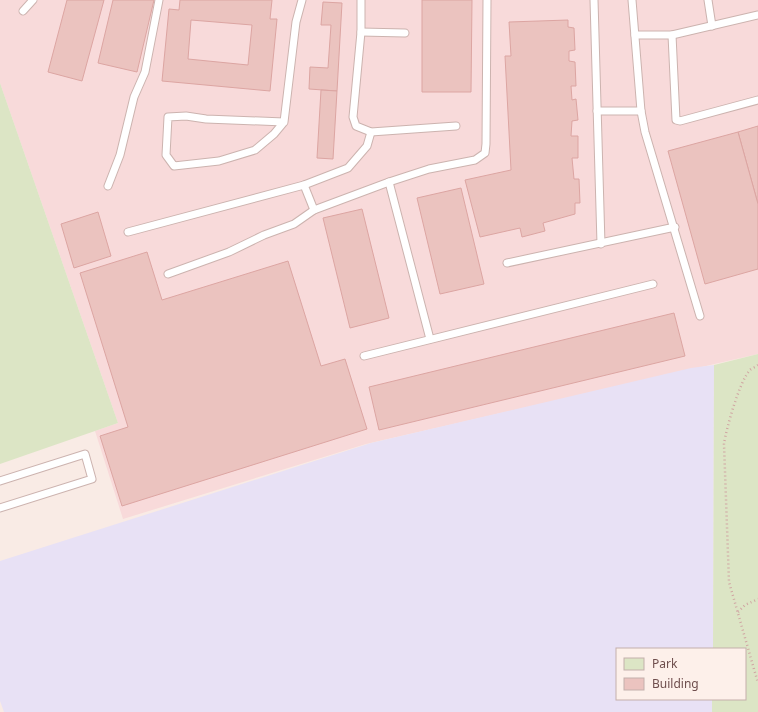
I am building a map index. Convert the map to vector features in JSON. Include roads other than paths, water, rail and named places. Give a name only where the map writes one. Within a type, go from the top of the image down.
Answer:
[{"type":"lane","points":[[23,11],[33,0]]},
{"type":"lane","points":[[108,186],[120,155],[134,98],[145,72],[159,0]]},
{"type":"lane","points":[[284,122],[206,119],[186,116],[168,117],[166,155],[174,166],[219,161],[255,150],[274,134],[284,122],[296,22],[302,0]]},
{"type":"lane","points":[[361,0],[361,32],[353,117],[356,126],[371,132],[456,126]]},
{"type":"lane","points":[[168,274],[229,252],[264,235],[294,224],[314,210],[429,169],[475,160],[485,153],[487,0]]},
{"type":"lane","points":[[594,0],[601,244]]},
{"type":"lane","points":[[632,0],[641,112],[645,132],[675,227],[700,316]]},
{"type":"lane","points":[[708,0],[712,26]]},
{"type":"lane","points":[[635,35],[672,35],[758,15]]},
{"type":"lane","points":[[361,32],[405,33]]},
{"type":"lane","points":[[672,35],[676,120],[680,121],[758,100]]},
{"type":"lane","points":[[597,111],[641,112]]},
{"type":"lane","points":[[128,232],[304,185],[348,168],[367,146],[371,132]]},
{"type":"lane","points":[[389,182],[430,339]]},
{"type":"lane","points":[[304,185],[314,210]]},
{"type":"lane","points":[[507,263],[675,227]]},
{"type":"lane","points":[[364,356],[653,284]]},
{"type":"lane","points":[[0,481],[85,454],[92,479],[0,508]]}]
